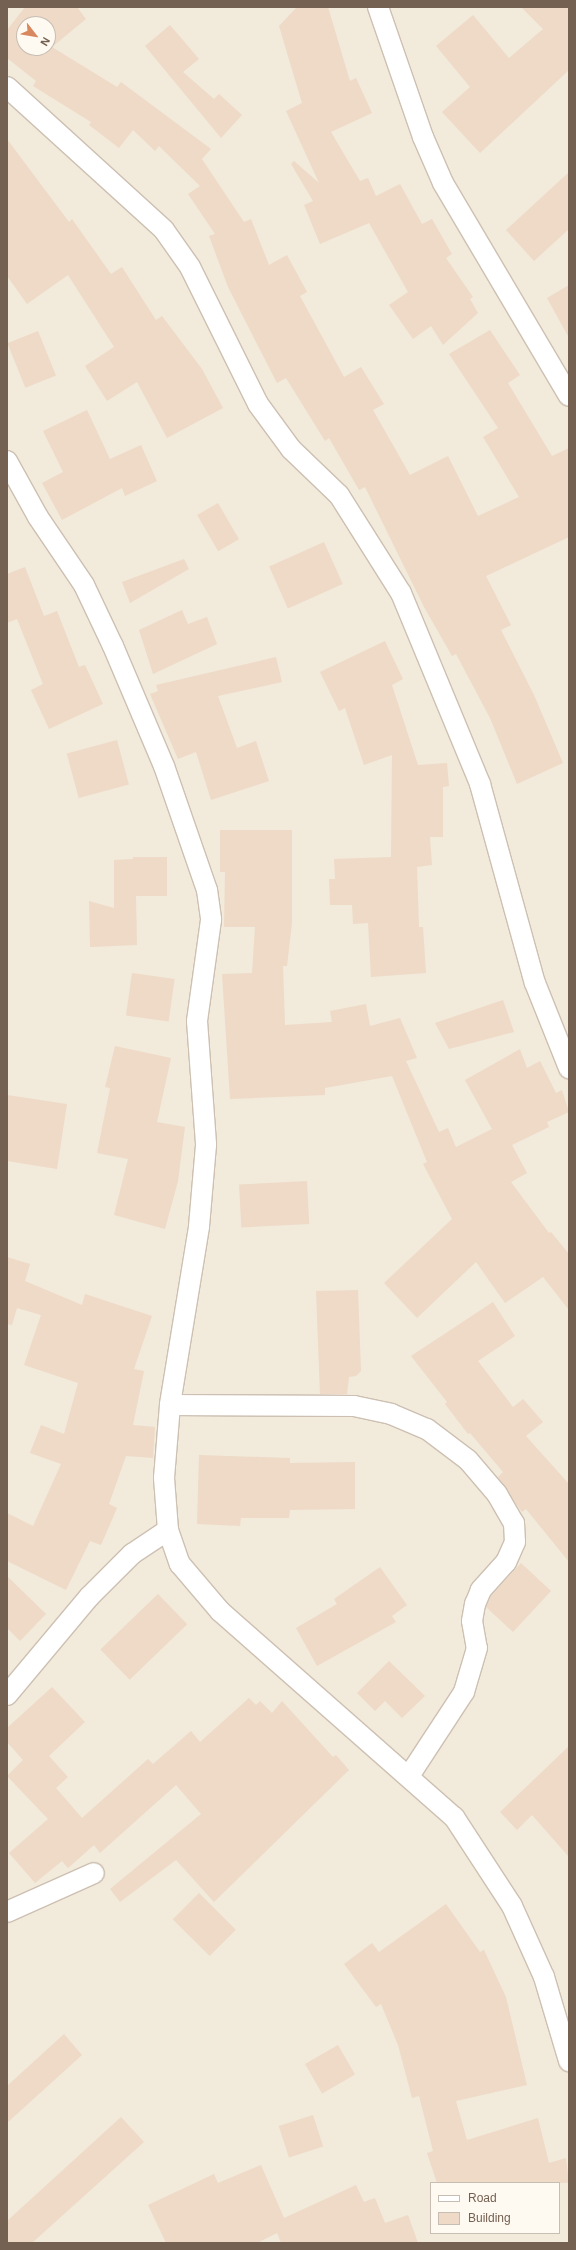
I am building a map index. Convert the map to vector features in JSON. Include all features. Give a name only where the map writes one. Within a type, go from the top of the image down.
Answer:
[{"type":"street","points":[[378,7],[423,137],[444,183],[569,396]]},
{"type":"street","points":[[7,87],[164,230],[190,266],[258,404],[291,449],[339,495],[401,593],[480,784],[535,983],[569,1068]]},
{"type":"street","points":[[7,461],[38,517],[84,585],[114,646],[164,766],[207,890],[211,920],[197,1021],[206,1145],[198,1227],[170,1405],[164,1478],[168,1530],[180,1564],[220,1611],[454,1817],[512,1906],[544,1977],[569,2061]]},
{"type":"street","points":[[170,1405],[354,1406],[392,1414],[427,1429],[468,1460],[497,1494],[514,1524],[516,1542],[506,1562],[481,1590],[475,1604],[472,1621],[477,1648],[464,1692],[409,1776]]},
{"type":"street","points":[[7,1695],[89,1597],[132,1554],[168,1530]]},
{"type":"street","points":[[7,1912],[94,1873]]},
{"type":"shaded area","points":[[7,7],[569,7],[569,2243],[7,2243]]},
{"type":"building","points":[[25,7],[77,7],[86,19],[56,44],[56,16],[18,16]]},
{"type":"building","points":[[297,7],[328,7],[350,81],[356,78],[372,113],[331,132],[360,181],[368,178],[376,196],[400,184],[422,224],[432,219],[452,254],[446,258],[473,297],[470,299],[478,313],[443,345],[431,326],[413,339],[389,305],[408,292],[369,223],[320,244],[304,205],[313,201],[291,164],[294,161],[319,183],[286,111],[302,103],[279,26]]},
{"type":"building","points":[[521,7],[569,7],[569,70],[480,153],[442,112],[470,87],[436,46],[473,15],[509,58],[543,29]]},
{"type":"building","points":[[16,18],[16,56],[56,56],[56,49],[117,87],[121,82],[211,149],[202,159],[244,222],[251,219],[269,265],[287,255],[307,292],[300,296],[344,377],[361,367],[384,404],[373,410],[410,475],[448,456],[478,516],[519,497],[483,437],[498,428],[449,354],[490,330],[520,375],[508,383],[552,456],[569,448],[569,537],[486,576],[511,625],[501,630],[534,695],[563,763],[517,784],[490,718],[456,654],[452,656],[424,607],[365,487],[359,490],[329,438],[325,441],[286,378],[277,383],[228,287],[209,236],[215,234],[188,194],[200,186],[159,146],[155,151],[133,130],[119,148],[89,125],[91,122],[33,86],[36,81],[7,58],[7,30]]},
{"type":"building","points":[[170,25],[199,59],[183,72],[214,99],[219,94],[242,115],[221,138],[145,46]]},
{"type":"building","points":[[7,139],[69,222],[72,219],[111,274],[122,267],[156,320],[162,316],[202,369],[223,408],[167,438],[137,382],[107,401],[85,366],[114,347],[68,275],[27,304],[7,276]]},
{"type":"building","points":[[569,172],[569,229],[534,261],[506,230]]},
{"type":"building","points":[[569,285],[569,338],[547,298]]},
{"type":"building","points":[[38,331],[56,376],[25,388],[7,343]]},
{"type":"building","points":[[87,410],[110,459],[141,445],[157,481],[125,496],[122,488],[62,520],[42,483],[63,472],[43,431]]},
{"type":"building","points":[[218,503],[239,539],[218,551],[197,515]]},
{"type":"building","points":[[324,542],[343,584],[288,608],[269,566]]},
{"type":"building","points":[[184,559],[189,569],[130,603],[122,582]]},
{"type":"building","points":[[25,567],[44,616],[57,611],[79,667],[85,665],[103,704],[49,729],[31,690],[43,684],[17,619],[7,623],[7,574]]},
{"type":"building","points":[[182,610],[188,624],[207,617],[217,644],[153,674],[139,630]]},
{"type":"building","points":[[385,641],[403,679],[392,685],[418,765],[447,763],[449,786],[443,787],[443,837],[430,837],[432,865],[417,867],[419,927],[423,927],[426,973],[371,977],[368,923],[353,924],[352,905],[330,905],[329,879],[335,879],[334,859],[391,857],[392,755],[364,765],[345,708],[339,711],[320,672]]},
{"type":"building","points":[[276,657],[282,682],[218,696],[237,748],[256,741],[269,781],[211,800],[196,752],[178,759],[150,694],[158,691],[156,685]]},
{"type":"building","points":[[117,740],[129,784],[79,798],[67,753]]},
{"type":"building","points":[[220,830],[292,830],[292,923],[287,966],[283,966],[285,1025],[332,1022],[330,1011],[366,1004],[370,1026],[400,1018],[417,1058],[406,1061],[439,1132],[448,1128],[456,1147],[492,1129],[465,1080],[520,1049],[527,1068],[540,1061],[556,1093],[562,1090],[569,1112],[547,1122],[549,1127],[512,1145],[527,1173],[511,1182],[549,1233],[551,1232],[569,1254],[569,1310],[543,1277],[505,1303],[476,1262],[417,1318],[384,1283],[452,1219],[423,1164],[427,1162],[392,1076],[325,1088],[325,1095],[230,1099],[222,974],[252,973],[255,927],[224,927],[225,872],[220,872]]},
{"type":"building","points":[[133,857],[167,857],[167,896],[136,896],[137,945],[90,947],[89,901],[114,908],[114,860],[133,859]]},
{"type":"building","points":[[132,973],[175,979],[169,1022],[126,1016]]},
{"type":"building","points":[[503,1000],[514,1032],[449,1049],[435,1023]]},
{"type":"building","points":[[115,1046],[171,1058],[157,1122],[185,1127],[178,1181],[165,1229],[114,1215],[128,1159],[97,1153],[110,1088],[105,1087]]},
{"type":"building","points":[[7,1095],[67,1104],[57,1169],[7,1161]]},
{"type":"building","points":[[307,1181],[309,1224],[241,1227],[239,1185]]},
{"type":"building","points":[[7,1257],[30,1264],[25,1281],[82,1305],[85,1294],[152,1316],[134,1369],[144,1371],[133,1425],[155,1427],[153,1458],[126,1456],[109,1504],[117,1508],[101,1545],[90,1541],[66,1590],[7,1561],[7,1513],[33,1526],[61,1464],[30,1453],[41,1425],[64,1434],[78,1383],[24,1365],[41,1315],[17,1308],[12,1325],[7,1324]]},
{"type":"building","points":[[358,1290],[361,1371],[356,1376],[349,1377],[347,1394],[320,1394],[316,1291]]},
{"type":"building","points":[[493,1302],[515,1336],[478,1361],[513,1407],[523,1399],[543,1422],[526,1436],[569,1484],[569,1562],[526,1509],[522,1512],[498,1477],[503,1472],[470,1433],[468,1434],[445,1404],[447,1402],[411,1356]]},
{"type":"building","points":[[199,1455],[290,1458],[290,1463],[355,1462],[355,1509],[290,1510],[289,1518],[241,1518],[240,1526],[197,1524]]},
{"type":"building","points":[[521,1563],[551,1591],[513,1632],[486,1607],[491,1596]]},
{"type":"building","points":[[380,1567],[407,1605],[392,1616],[396,1622],[317,1666],[296,1628],[337,1604],[334,1599]]},
{"type":"building","points":[[7,1576],[46,1614],[20,1641],[7,1628]]},
{"type":"building","points":[[158,1594],[187,1624],[130,1680],[100,1650]]},
{"type":"building","points":[[389,1661],[425,1696],[402,1718],[385,1701],[375,1711],[357,1693]]},
{"type":"building","points":[[52,1687],[85,1722],[49,1756],[68,1777],[56,1788],[82,1818],[148,1759],[153,1764],[191,1731],[200,1742],[249,1698],[256,1705],[260,1701],[272,1713],[282,1701],[333,1757],[336,1755],[349,1770],[214,1902],[176,1860],[120,1902],[110,1889],[201,1814],[176,1785],[100,1853],[94,1845],[68,1868],[62,1861],[35,1883],[9,1853],[48,1819],[7,1776],[23,1760],[7,1742],[7,1728]]},
{"type":"building","points":[[569,1746],[569,1857],[532,1815],[517,1830],[500,1812]]},
{"type":"building","points":[[199,1893],[236,1930],[210,1956],[173,1919]]},
{"type":"building","points":[[446,1904],[480,1952],[484,1950],[506,1997],[527,2085],[456,2101],[467,2140],[538,2118],[549,2163],[566,2158],[569,2183],[437,2182],[427,2153],[433,2151],[419,2096],[412,2098],[398,2045],[381,2004],[376,2007],[344,1964],[372,1943],[379,1952]]},
{"type":"building","points":[[64,2034],[82,2055],[7,2123],[7,2086]]},
{"type":"building","points":[[338,2045],[355,2074],[322,2093],[305,2064]]},
{"type":"building","points":[[313,2115],[323,2146],[289,2158],[279,2126]]},
{"type":"building","points":[[121,2117],[144,2142],[32,2243],[7,2243],[7,2221]]},
{"type":"building","points":[[261,2165],[284,2218],[356,2185],[364,2202],[375,2198],[385,2223],[408,2215],[418,2243],[281,2243],[277,2233],[257,2243],[166,2243],[148,2205],[214,2174],[218,2183]]}]
